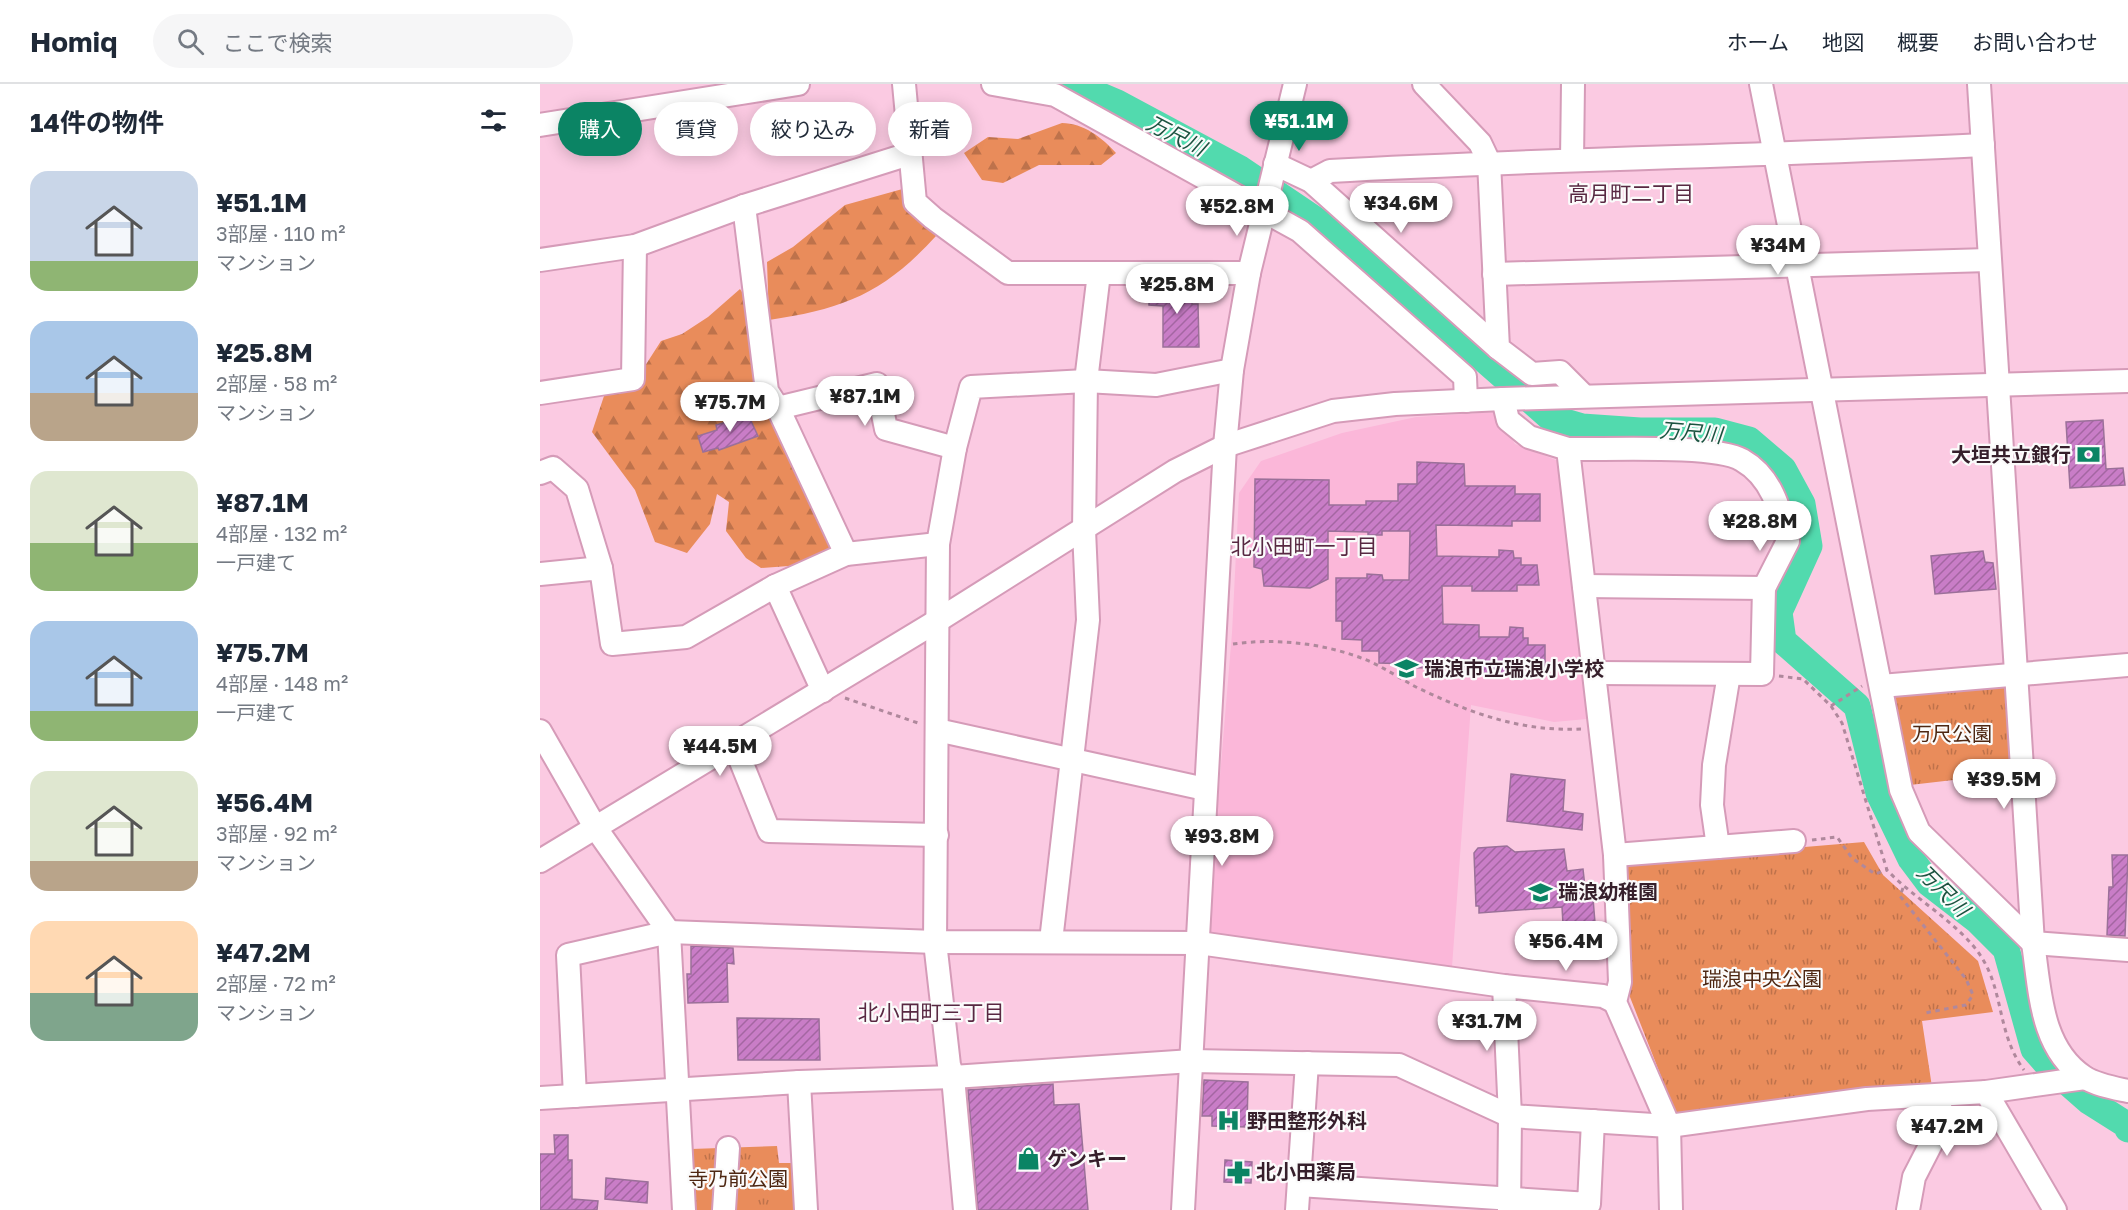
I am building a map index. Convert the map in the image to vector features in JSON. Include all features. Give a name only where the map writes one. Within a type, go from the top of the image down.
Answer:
[{"type":"street","points":[[540,125],[798,84]]},
{"type":"street","points":[[904,84],[905,102]]},
{"type":"street","points":[[993,84],[1055,95],[1300,231],[1465,377],[1466,401]]},
{"type":"street","points":[[1183,1210],[1225,446],[1233,370],[1249,273],[1295,84]]},
{"type":"street","points":[[1424,84],[1480,143],[1489,162],[1498,348]]},
{"type":"street","points":[[1572,160],[1573,84]]},
{"type":"street","points":[[1761,84],[1821,390],[1871,686],[1901,790],[1919,832],[2033,943],[2128,950]]},
{"type":"street","points":[[1979,84],[2033,943],[2043,1009],[2051,1040],[2066,1060],[2085,1078]]},
{"type":"street","points":[[1311,181],[1330,171],[1489,162],[1774,155],[1983,145]]},
{"type":"street","points":[[540,260],[635,246],[744,206],[903,156]]},
{"type":"street","points":[[909,156],[915,202],[1008,273],[1249,273]]},
{"type":"street","points":[[1275,165],[1311,181],[1498,348],[1532,374],[1560,372],[1584,396]]},
{"type":"street","points":[[744,206],[767,391],[778,408],[846,555]]},
{"type":"street","points":[[540,393],[633,379],[635,246]]},
{"type":"street","points":[[1494,274],[1989,260]]},
{"type":"street","points":[[1051,941],[1088,620],[1084,530],[1086,381],[1099,273]]},
{"type":"street","points":[[965,1210],[953,1077],[949,1065],[935,942],[937,621],[938,544],[955,448],[971,387],[1086,381],[1156,386],[1233,370]]},
{"type":"street","points":[[540,861],[937,621],[1175,471],[1225,446],[1333,411],[1503,399],[2128,381]]},
{"type":"street","points":[[778,408],[877,384],[886,429],[955,448]]},
{"type":"street","points":[[1503,399],[1508,420],[1522,431],[1529,436],[1568,449],[1710,451],[1741,459],[1765,479],[1779,505],[1788,541],[1764,588],[1762,674],[1595,673]]},
{"type":"street","points":[[1568,449],[1615,855],[1620,982],[1615,1002],[1669,1126],[1671,1210]]},
{"type":"street","points":[[540,473],[553,468],[577,489],[601,568],[612,644],[686,637],[775,586],[846,555],[938,544]]},
{"type":"street","points":[[540,574],[601,568]]},
{"type":"street","points":[[775,586],[823,691]]},
{"type":"street","points":[[1584,586],[1764,588]]},
{"type":"street","points":[[1871,686],[2128,665]]},
{"type":"street","points":[[1718,847],[1712,805],[1714,765],[1729,674]]},
{"type":"street","points":[[937,729],[1205,789]]},
{"type":"street","points":[[540,730],[595,827],[669,932],[684,1210]]},
{"type":"street","points":[[734,744],[769,831],[937,835]]},
{"type":"street","points":[[1615,855],[1794,841]]},
{"type":"street","points":[[575,1096],[568,955],[669,932],[935,942],[1199,943],[1504,986],[1603,996],[1615,1002]]},
{"type":"street","points":[[1504,986],[1510,1116],[1509,1204]]},
{"type":"street","points":[[540,1098],[799,1082],[953,1077],[1192,1061],[1400,1065],[1510,1116],[1669,1126],[1867,1099],[1986,1092],[2085,1078],[2128,1091]]},
{"type":"street","points":[[1297,1210],[1307,1063]]},
{"type":"street","points":[[799,1082],[806,1210]]},
{"type":"street","points":[[1986,1092],[2055,1210]]},
{"type":"street","points":[[1908,1210],[1914,1177],[1933,1140],[1942,1095]]},
{"type":"street","points":[[1299,1185],[1509,1204],[1589,1204],[1593,1121]]},
{"type":"street","points":[[724,1210],[728,1148]]},
{"type":"path","points":[[1214,647],[1260,641],[1308,645],[1364,659],[1418,687],[1502,722],[1550,730],[1600,728]]},
{"type":"path","points":[[1762,674],[1803,678],[1831,706],[1842,723],[1887,870],[1904,888],[1960,933],[1982,957],[1990,975],[2003,1030],[2014,1055],[2036,1086]]},
{"type":"path","points":[[1831,706],[1871,686]]},
{"type":"path","points":[[823,691],[937,729]]},
{"type":"path","points":[[1794,841],[1837,837],[1852,858],[1875,874],[1887,870]]},
{"type":"path","points":[[1904,888],[1900,896],[1966,979],[1973,995],[1966,1005],[1925,1013]]},
{"type":"shaded area","name":"瑞浪市立瑞浪小学校","points":[[1496,412],[1515,444],[1561,462],[1587,719],[1554,722],[1471,705],[1452,967],[1207,932],[1232,633],[1239,493],[1261,461],[1342,433],[1416,417]]},
{"type":"green space","points":[[1062,123],[1070,124],[1092,132],[1116,153],[1101,165],[1039,165],[1003,183],[982,180],[966,156],[972,156],[972,148],[988,137],[1018,139]]},
{"type":"green space","points":[[906,188],[909,207],[936,236],[917,256],[880,285],[841,304],[796,316],[769,320],[767,262],[793,247],[845,205]]},
{"type":"green space","points":[[740,289],[751,305],[798,467],[832,547],[802,565],[761,568],[746,558],[726,531],[729,502],[717,494],[710,524],[687,553],[655,542],[635,490],[592,432],[605,393],[643,369],[661,341],[682,334],[708,317]]},
{"type":"green space","name":"万尺公園","points":[[2009,684],[2014,773],[1910,785],[1890,694]]},
{"type":"green space","name":"瑞浪中央公園","points":[[1864,842],[1883,875],[1978,961],[1993,1012],[1922,1021],[1932,1087],[1688,1118],[1675,1112],[1628,992],[1621,868],[1628,862]]},
{"type":"green space","name":"寺乃前公園","points":[[777,1146],[779,1163],[795,1163],[797,1210],[693,1210],[691,1149]]},
{"type":"building","points":[[1149,286],[1192,286],[1192,304],[1198,304],[1199,347],[1163,347],[1163,306],[1149,305]]},
{"type":"building","points":[[745,408],[758,436],[719,450],[718,448],[703,452],[698,436],[717,430],[716,425],[733,420],[730,413]]},
{"type":"building","points":[[2103,420],[2106,469],[2123,468],[2125,485],[2070,488],[2066,422]]},
{"type":"building","points":[[1417,462],[1464,464],[1465,486],[1515,486],[1515,494],[1540,494],[1540,521],[1512,521],[1512,526],[1436,525],[1437,556],[1499,557],[1499,550],[1513,551],[1514,558],[1521,558],[1521,565],[1537,565],[1539,585],[1517,585],[1517,591],[1472,591],[1472,586],[1442,586],[1443,624],[1479,625],[1479,637],[1509,637],[1510,627],[1523,628],[1523,638],[1528,638],[1528,645],[1545,645],[1545,668],[1524,667],[1524,674],[1478,673],[1478,666],[1413,668],[1412,664],[1379,663],[1379,651],[1362,651],[1362,640],[1342,639],[1342,621],[1336,621],[1336,578],[1367,578],[1367,574],[1382,575],[1383,580],[1409,580],[1410,531],[1382,531],[1382,535],[1368,535],[1368,532],[1328,531],[1328,579],[1310,588],[1264,586],[1262,569],[1254,567],[1255,479],[1329,480],[1329,505],[1366,505],[1366,501],[1398,501],[1398,484],[1417,484]]},
{"type":"building","points":[[1983,551],[1985,562],[1993,563],[1996,589],[1935,594],[1931,556]]},
{"type":"building","points":[[1511,774],[1565,780],[1563,811],[1583,814],[1582,830],[1507,821]]},
{"type":"building","points":[[1507,846],[1515,852],[1564,849],[1567,871],[1583,869],[1585,887],[1592,886],[1597,947],[1575,947],[1564,941],[1562,907],[1479,913],[1479,906],[1476,906],[1474,853],[1478,848]]},
{"type":"building","points":[[2112,855],[2128,855],[2125,936],[2107,935],[2109,887],[2113,887]]},
{"type":"building","points":[[691,946],[733,948],[734,964],[727,963],[728,1002],[688,1003],[687,974],[691,974]]},
{"type":"building","points":[[737,1018],[819,1019],[820,1060],[738,1060]]},
{"type":"building","name":"野田整形外科","points":[[1204,1080],[1248,1082],[1247,1127],[1212,1126],[1212,1116],[1202,1116]]},
{"type":"building","points":[[1053,1084],[1054,1105],[1079,1104],[1088,1210],[978,1210],[968,1090]]},
{"type":"building","points":[[554,1135],[568,1135],[568,1160],[572,1160],[572,1199],[598,1201],[597,1210],[540,1210],[540,1154],[555,1154]]},
{"type":"building","name":"北小田薬局","points":[[1225,1160],[1252,1162],[1251,1183],[1224,1182]]},
{"type":"building","points":[[606,1178],[648,1182],[647,1203],[605,1199]]},
{"type":"waterway","name":"万尺川","points":[[1073,84],[1117,103],[1240,169],[1357,248],[1551,418],[1582,427],[1640,431],[1715,431],[1749,440],[1783,469],[1802,504],[1809,546],[1779,612],[1783,641],[1857,706],[1879,793],[1911,859],[1929,883],[1977,920],[2006,949],[2034,1049],[2048,1065],[2089,1101],[2127,1125],[2128,1129]]},
{"type":"place","name":"大垣共立銀行","points":[[2089,455]]},
{"type":"place","name":"瑞浪市立瑞浪小学校","points":[[1406,669]]},
{"type":"place","name":"瑞浪幼稚園","points":[[1540,892]]},
{"type":"place","name":"野田整形外科","points":[[1229,1121]]},
{"type":"place","name":"ゲンキー","points":[[1029,1159]]},
{"type":"place","name":"北小田薬局","points":[[1238,1172]]},
{"type":"district","name":"高月町二丁目","points":[[1631,194]]},
{"type":"district","name":"北小田町一丁目","points":[[1304,547]]},
{"type":"district","name":"北小田町三丁目","points":[[931,1013]]}]
